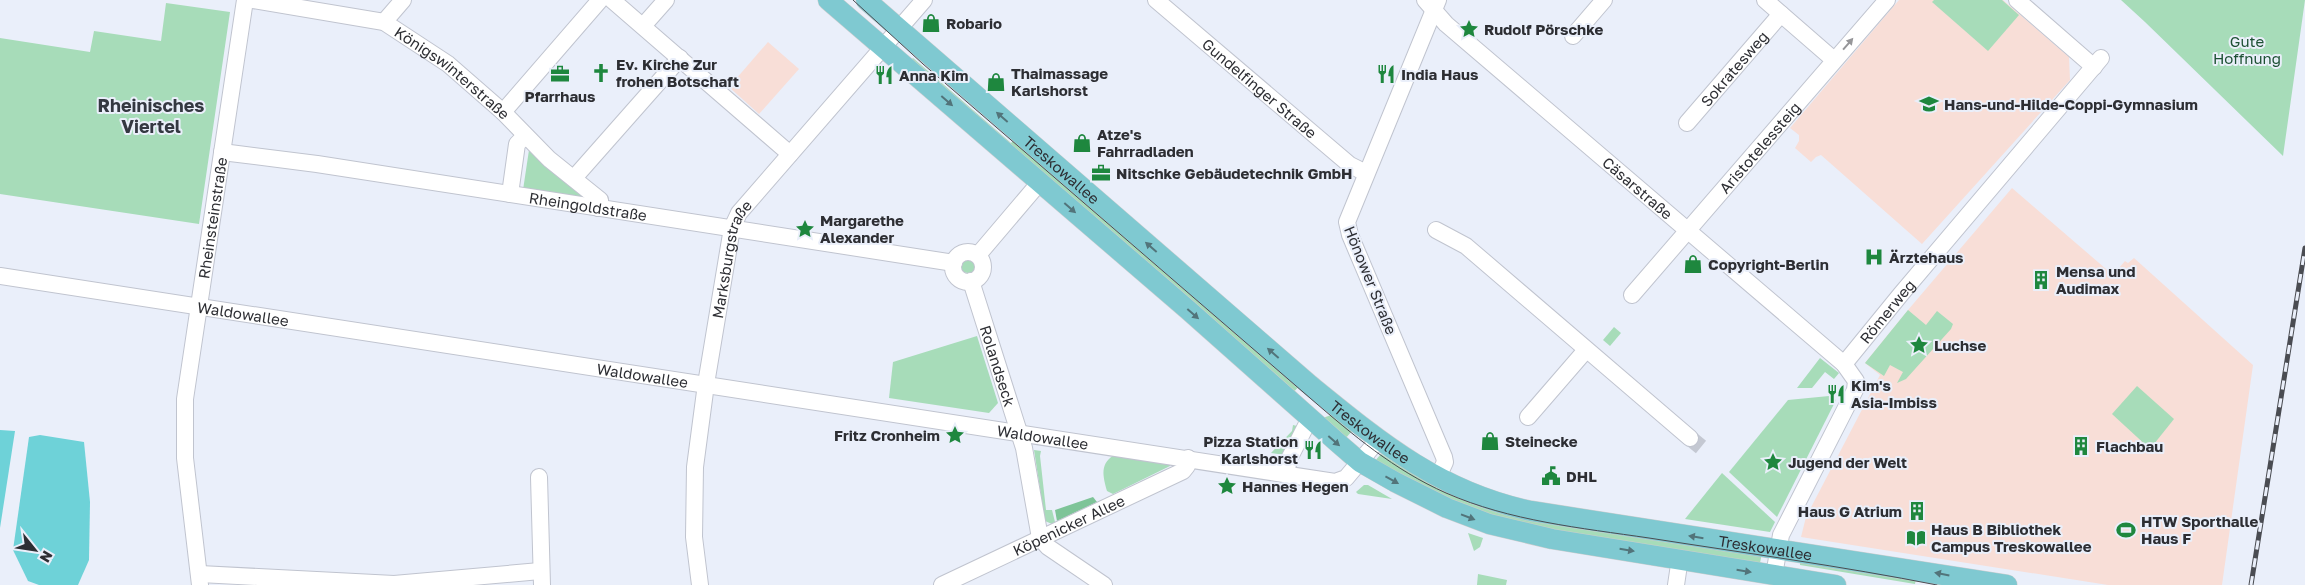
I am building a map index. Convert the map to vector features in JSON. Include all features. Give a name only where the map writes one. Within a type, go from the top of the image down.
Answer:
[{"type":"main road","name":"Treskowallee","points":[[828,0],[1040,182],[1360,462],[1424,497],[1489,524],[1552,538],[1680,558],[1717,567],[1836,585]]},
{"type":"main road","name":"Treskowallee","points":[[866,0],[1263,344],[1378,440],[1438,477],[1484,498],[1531,511],[2007,585]]},
{"type":"street","name":"Rheinsteinstraße","points":[[200,579],[185,458],[186,399],[198,307],[245,0]]},
{"type":"street","name":"Königswinterstraße","points":[[253,0],[384,22],[448,64],[503,112],[525,136],[600,200],[598,208]]},
{"type":"street","points":[[384,22],[402,0]]},
{"type":"street","points":[[503,112],[600,0]]},
{"type":"street","points":[[612,0],[790,154]]},
{"type":"street","points":[[643,26],[666,0]]},
{"type":"street","name":"Marksburgstraße","points":[[700,585],[694,537],[695,467],[706,384],[732,228],[739,214],[924,0]]},
{"type":"street","name":"Gundelfinger Straße","points":[[1156,0],[1350,165],[1363,180]]},
{"type":"street","points":[[1573,36],[1604,0]]},
{"type":"street","points":[[1765,0],[1834,60]]},
{"type":"street","name":"Aristotelessteig","points":[[1632,294],[1886,0]]},
{"type":"street","name":"Römerweg","points":[[1844,364],[2098,63],[2017,0]]},
{"type":"street","name":"Hönower Straße","points":[[1433,3],[1348,218],[1347,226],[1444,457],[1445,462],[1438,477]]},
{"type":"street","name":"Cäsarstraße","points":[[1433,3],[1446,24],[1844,364]]},
{"type":"street","name":"Sokratesweg","points":[[1687,123],[1782,14]]},
{"type":"street","points":[[574,178],[680,58]]},
{"type":"street","points":[[510,194],[517,144],[525,136]]},
{"type":"street","name":"Rheingoldstraße","points":[[222,152],[510,194],[954,263]]},
{"type":"street","points":[[978,255],[1040,182]]},
{"type":"street","points":[[1436,230],[1466,246],[1690,438]]},
{"type":"street","points":[[972,252],[978,255],[982,260],[983,269],[979,277],[971,281],[957,277],[954,263],[962,253],[972,252]]},
{"type":"street","name":"Waldowallee","points":[[0,276],[1335,482],[1346,478],[1378,440]]},
{"type":"street","name":"Rolandseck","points":[[971,281],[1024,448],[1040,538]]},
{"type":"street","points":[[1528,417],[1586,350]]},
{"type":"street","points":[[1774,575],[1781,535],[1855,390],[1856,380],[1844,364]]},
{"type":"street","points":[[1286,474],[1289,460],[1310,418]]},
{"type":"street","name":"Köpenicker Allee","points":[[942,585],[1183,471],[1187,466],[1188,458]]},
{"type":"street","points":[[200,579],[394,584],[541,578],[539,477]]},
{"type":"street","points":[[1040,538],[1048,547],[1104,585]]},
{"type":"street","points":[[1676,585],[1680,558]]},
{"type":"shaded area","name":"Hans-und-Hilde-Coppi-Gymnasium","points":[[1899,0],[2003,0],[2069,57],[2070,80],[1922,244],[1821,155],[1811,162],[1795,148],[1799,141],[1799,135],[1790,128]]},
{"type":"shaded area","points":[[768,42],[799,69],[759,114],[729,87]]},
{"type":"shaded area","points":[[2012,188],[2113,275],[2125,261],[2128,263],[2134,258],[2253,365],[2222,585],[2108,585],[1801,537],[1806,517],[1880,375],[1865,363]]},
{"type":"green space","points":[[1934,0],[2002,0],[2019,15],[1988,51],[1932,2]]},
{"type":"green space","name":"Gute Hoffnung","points":[[2121,0],[2305,0],[2283,156],[2145,22]]},
{"type":"green space","points":[[166,3],[230,12],[199,224],[0,194],[0,38],[90,52],[94,31],[161,41]]},
{"type":"green space","points":[[913,58],[1011,143],[1015,139],[1299,386],[1293,393],[910,61]]},
{"type":"green space","points":[[529,150],[587,200],[523,190]]},
{"type":"green space","points":[[968,257],[974,259],[976,265],[974,271],[968,273],[962,271],[960,265],[962,259]]},
{"type":"green space","points":[[1908,310],[1926,325],[1937,311],[1953,324],[1951,329],[1906,379],[1897,383],[1903,372],[1890,365],[1884,376],[1865,363]]},
{"type":"green space","points":[[1614,327],[1621,333],[1610,346],[1603,340]]},
{"type":"green space","points":[[977,336],[998,403],[989,413],[889,398],[893,362]]},
{"type":"green space","points":[[1820,358],[1839,373],[1834,379],[1825,372],[1812,388],[1797,388]]},
{"type":"green space","points":[[2137,386],[2174,419],[2150,449],[2112,414]]},
{"type":"green space","points":[[1829,396],[1836,400],[1777,517],[1729,472],[1788,400]]},
{"type":"green space","points":[[1334,414],[1353,430],[1344,440],[1320,419]]},
{"type":"green space","points":[[1293,425],[1297,426],[1285,455],[1271,453],[1292,431]]},
{"type":"green space","points":[[1034,450],[1041,451],[1046,510],[1052,510],[1055,522],[1052,524],[1045,521]]},
{"type":"green space","points":[[1116,454],[1170,464],[1170,466],[1113,494],[1107,491],[1104,470],[1107,461]]},
{"type":"green space","points":[[1381,454],[1420,478],[1762,553],[1760,563],[1553,533],[1480,516],[1374,462]]},
{"type":"green space","points":[[1722,473],[1775,522],[1770,532],[1685,519]]},
{"type":"green space","points":[[1364,485],[1368,485],[1392,499],[1358,494],[1356,492]]},
{"type":"green space","points":[[1093,497],[1097,502],[1057,521],[1055,510]]},
{"type":"green space","points":[[1468,533],[1483,538],[1480,547],[1474,551]]},
{"type":"green space","points":[[1800,562],[1916,579],[1915,584],[1800,565]]},
{"type":"green space","points":[[1478,574],[1507,580],[1506,585],[1477,585]]},
{"type":"water","points":[[0,430],[15,431],[0,528]]},
{"type":"water","points":[[40,435],[84,442],[90,502],[89,560],[78,585],[39,585],[28,581],[13,550],[29,437]]},
{"type":"tunnel","points":[[1690,438],[1701,447]]},
{"type":"tram line","points":[[853,0],[923,64],[1326,412],[1391,463],[1427,484],[1470,503],[1520,517],[1572,527],[1829,566],[1937,585]]},
{"type":"railway","points":[[2251,585],[2305,248]]},
{"type":"place","name":"Robario","points":[[931,23]]},
{"type":"place","name":"Rudolf Pörschke","points":[[1469,29]]},
{"type":"place","name":"Ev. Kirche Zur frohen Botschaft","points":[[601,73]]},
{"type":"place","name":"Pfarrhaus","points":[[560,74]]},
{"type":"place","name":"India Haus","points":[[1386,74]]},
{"type":"place","name":"Anna Kim","points":[[884,75]]},
{"type":"place","name":"Thaimassage Karlshorst","points":[[996,82]]},
{"type":"place","name":"Hans-und-Hilde-Coppi-Gymnasium","points":[[1929,104]]},
{"type":"place","name":"Atze's Fahrradladen","points":[[1082,143]]},
{"type":"place","name":"Nitschke Gebäudetechnik GmbH","points":[[1101,173]]},
{"type":"place","name":"Margarethe Alexander","points":[[805,229]]},
{"type":"place","name":"Ärztehaus","points":[[1874,257]]},
{"type":"place","name":"Copyright-Berlin","points":[[1693,264]]},
{"type":"place","name":"Mensa und Audimax","points":[[2041,280]]},
{"type":"place","name":"Luchse","points":[[1919,345]]},
{"type":"place","name":"Kim's Asia-Imbiss","points":[[1836,394]]},
{"type":"place","name":"Fritz Cronheim","points":[[955,435]]},
{"type":"place","name":"Steinecke","points":[[1490,441]]},
{"type":"place","name":"Flachbau","points":[[2081,446]]},
{"type":"place","name":"Pizza Station Karlshorst","points":[[1313,450]]},
{"type":"place","name":"Jugend der Welt","points":[[1773,462]]},
{"type":"place","name":"DHL","points":[[1551,476]]},
{"type":"place","name":"Hannes Hegen","points":[[1227,486]]},
{"type":"place","name":"Haus G Atrium","points":[[1917,511]]},
{"type":"place","name":"HTW Sporthalle Haus F","points":[[2126,530]]},
{"type":"place","name":"Haus B Bibliothek Campus Treskowallee","points":[[1916,538]]},
{"type":"district","name":"Rheinisches Viertel","points":[[151,115]]}]
